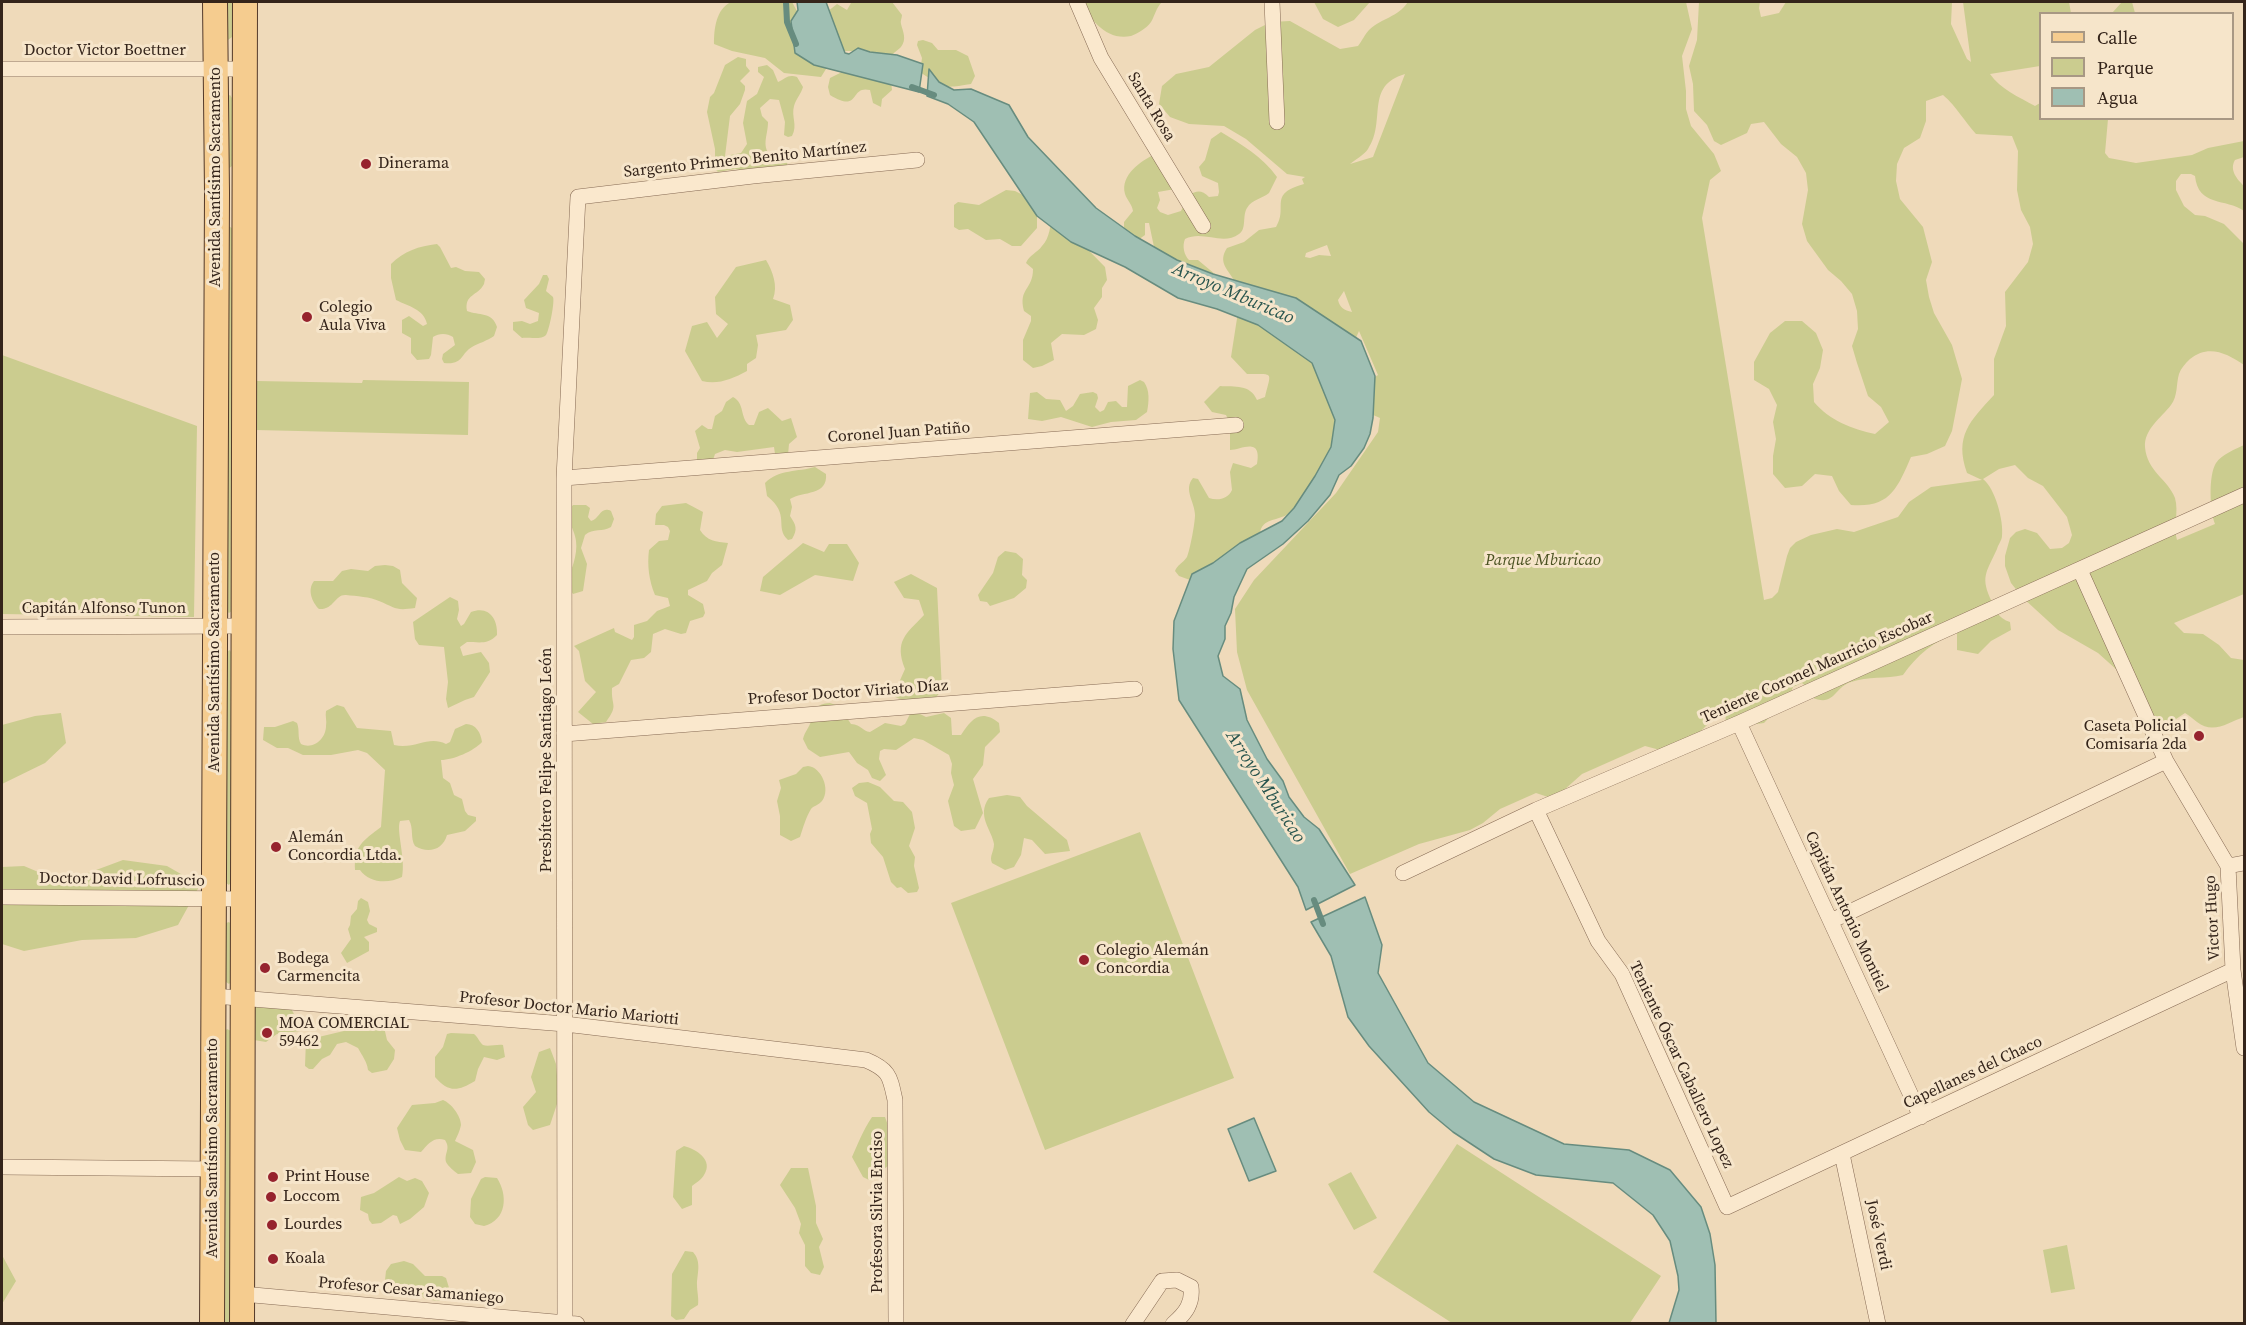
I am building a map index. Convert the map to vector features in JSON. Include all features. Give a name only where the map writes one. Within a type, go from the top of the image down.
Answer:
[{"type":"main road","name":"Avenida Santísimo Sacramento","points":[[212,1323],[217,193],[215,2]]},
{"type":"main road","name":"Avenida Santísimo Sacramento","points":[[242,1323],[245,2]]},
{"type":"main road","points":[[217,193],[244,193]]},
{"type":"street","name":"Santa Rosa","points":[[1077,2],[1101,58],[1203,226]]},
{"type":"street","points":[[1272,2],[1277,122]]},
{"type":"street","name":"Doctor Victor Boettner","points":[[2,69],[244,69]]},
{"type":"street","name":"Sargento Primero Benito Martínez","points":[[578,197],[753,176],[917,160]]},
{"type":"street","name":"Presbítero Felipe Santiago León","points":[[569,1323],[564,478],[578,197]]},
{"type":"street","name":"Coronel Juan Patiño","points":[[564,478],[1236,425]]},
{"type":"street","name":"Teniente Coronel Mauricio Escobar","points":[[1403,873],[1536,810],[1739,723],[2244,495]]},
{"type":"street","name":"Victor Hugo","points":[[2080,570],[2166,761],[2228,866],[2234,970],[2244,1048]]},
{"type":"street","name":"Capitán Alfonso Tunon","points":[[2,627],[243,626]]},
{"type":"street","name":"Profesor Doctor Viriato Díaz","points":[[564,734],[1136,689]]},
{"type":"street","name":"Capitán Antonio Montiel","points":[[1739,723],[1921,1116]]},
{"type":"street","points":[[1831,921],[2166,761]]},
{"type":"street","name":"Teniente Óscar Caballero Lopez","points":[[1536,810],[1598,941],[1622,974],[1727,1207]]},
{"type":"street","points":[[2228,866],[2244,863]]},
{"type":"street","name":"Doctor David Lofruscio","points":[[2,897],[243,899]]},
{"type":"street","name":"Capellanes del Chaco","points":[[1727,1207],[2234,970]]},
{"type":"street","name":"Profesor Doctor Mario Mariotti","points":[[214,996],[566,1024],[866,1060],[881,1066],[888,1074],[895,1100]]},
{"type":"street","name":"Profesora Silvia Enciso","points":[[895,1100],[896,1323]]},
{"type":"street","name":"José Verdi","points":[[1842,1154],[1878,1323]]},
{"type":"street","points":[[2,1167],[213,1169]]},
{"type":"street","points":[[1133,1323],[1162,1281],[1177,1280],[1191,1287],[1193,1299],[1182,1317],[1173,1323]]},
{"type":"street","name":"Profesor Cesar Samaniego","points":[[242,1294],[569,1323]]},
{"type":"green space","points":[[226,2],[232,2],[232,37],[228,40]]},
{"type":"green space","points":[[731,2],[792,2],[826,64],[821,77],[784,73],[765,58],[732,51],[714,44],[715,26],[719,14]]},
{"type":"green space","points":[[892,2],[902,15],[904,41],[887,60],[859,51],[845,51],[837,46],[827,12],[837,4],[847,10],[851,3]]},
{"type":"green space","points":[[1079,2],[1162,2],[1151,22],[1142,31],[1122,37],[1100,28]]},
{"type":"green space","points":[[1314,2],[1370,2],[1354,20],[1338,27],[1323,19]]},
{"type":"green space","name":"Parque Mburicao","points":[[1408,2],[1686,2],[1692,29],[1682,56],[1686,109],[1691,126],[1714,154],[1721,171],[1710,180],[1702,218],[1764,600],[1772,598],[1778,592],[1787,556],[1790,548],[1796,542],[1811,535],[1837,529],[1854,532],[1898,517],[1909,502],[1931,487],[1982,480],[1967,473],[1962,449],[1964,439],[1971,421],[1994,395],[1994,359],[2006,326],[2005,292],[2028,262],[2033,244],[2030,227],[2021,210],[2017,190],[2018,151],[2012,136],[1976,134],[1943,95],[1926,101],[1926,121],[1920,138],[1904,148],[1897,164],[1896,181],[1900,199],[1923,227],[1932,262],[1926,280],[1929,297],[1934,313],[1952,345],[1962,379],[1952,431],[1945,446],[1927,454],[1911,457],[1896,487],[1883,500],[1875,503],[1851,505],[1839,491],[1832,476],[1815,474],[1802,486],[1785,488],[1773,474],[1776,439],[1773,422],[1777,405],[1769,389],[1754,380],[1754,362],[1770,333],[1785,321],[1802,321],[1816,333],[1823,350],[1820,368],[1813,384],[1814,402],[1820,408],[1841,423],[1875,434],[1889,422],[1881,407],[1868,396],[1852,346],[1858,329],[1857,311],[1852,294],[1828,270],[1807,241],[1802,224],[1808,190],[1806,173],[1797,157],[1781,144],[1764,122],[1751,124],[1747,133],[1721,145],[1714,141],[1707,125],[1694,111],[1693,84],[1689,66],[1697,40],[1699,2],[1760,2],[1761,17],[1779,13],[1786,2],[1952,2],[1951,24],[1967,59],[1971,62],[1963,2],[2069,2],[2071,12],[2039,12],[2039,66],[1990,74],[1999,84],[2016,96],[2035,106],[2039,104],[2039,120],[2108,120],[2105,153],[2109,158],[2136,163],[2192,155],[2208,148],[2244,141],[2244,157],[2235,160],[2233,171],[2244,186],[2244,211],[2201,193],[2195,176],[2191,174],[2181,174],[2176,181],[2176,190],[2184,206],[2195,215],[2205,216],[2224,224],[2244,244],[2244,365],[2224,354],[2211,351],[2197,354],[2190,359],[2180,372],[2176,394],[2171,405],[2150,429],[2145,447],[2150,463],[2175,498],[2177,540],[2215,524],[2211,493],[2213,469],[2222,457],[2244,445],[2244,594],[2174,623],[2184,633],[2203,634],[2219,645],[2231,658],[2244,660],[2244,717],[2221,726],[2209,727],[2203,726],[2185,713],[2170,723],[2154,727],[2117,670],[2098,653],[2058,630],[2023,598],[2011,583],[2005,566],[2010,538],[2016,532],[2025,529],[2037,533],[2050,549],[2062,548],[2069,543],[2072,535],[2067,517],[2043,486],[2028,478],[2015,465],[1999,469],[1983,479],[1995,497],[2002,530],[2001,539],[1986,575],[1986,587],[2000,617],[2010,622],[2011,630],[1991,641],[1978,654],[1957,650],[1957,633],[1927,650],[1903,675],[1851,682],[1825,700],[1811,697],[1809,689],[1802,683],[1793,687],[1790,695],[1764,723],[1725,728],[1726,711],[1718,714],[1693,739],[1660,750],[1645,746],[1582,774],[1564,790],[1548,797],[1536,793],[1500,809],[1470,830],[1419,844],[1350,874],[1247,690],[1237,652],[1235,609],[1254,580],[1336,493],[1378,432],[1380,418],[1371,414],[1360,387],[1378,375],[1359,331],[1355,340],[1235,282],[1225,266],[1223,258],[1227,248],[1244,242],[1259,230],[1276,227],[1281,213],[1282,197],[1286,192],[1304,184],[1302,179],[1305,177],[1287,174],[1246,139],[1224,126],[1189,124],[1170,117],[1159,104],[1162,86],[1176,74],[1209,67],[1255,30],[1271,22],[1290,21],[1340,49],[1358,46],[1369,30],[1395,14]],"holes":[[[1405,74],[1373,157],[1350,164],[1368,149],[1376,127],[1380,96],[1385,87],[1392,80]],[[1327,245],[1331,256],[1305,257],[1306,253]],[[1344,291],[1352,312],[1343,308],[1338,300]]]},
{"type":"green space","points":[[2122,2],[2132,2],[2135,12],[2113,12]]},
{"type":"green space","points":[[918,41],[932,43],[938,50],[956,50],[968,56],[975,76],[971,84],[948,87],[920,72],[922,58],[917,45]]},
{"type":"green space","points":[[738,57],[746,59],[746,66],[750,71],[740,81],[745,86],[745,90],[740,104],[730,116],[725,156],[741,153],[747,144],[743,123],[747,101],[757,94],[764,77],[758,72],[758,67],[767,65],[773,70],[778,82],[794,76],[803,87],[794,106],[792,136],[784,135],[785,122],[779,100],[770,99],[760,108],[762,116],[768,122],[767,150],[773,159],[781,154],[789,156],[786,169],[735,169],[718,172],[715,169],[715,149],[707,112],[710,97],[714,93],[725,65]]},
{"type":"green space","points":[[842,72],[891,82],[892,90],[882,99],[881,107],[873,103],[870,90],[859,91],[846,102],[840,100],[830,95],[828,87],[830,78]]},
{"type":"green space","points":[[230,95],[232,98],[232,166],[228,169],[226,97]]},
{"type":"green space","points":[[1221,132],[1258,157],[1277,177],[1269,193],[1247,208],[1243,229],[1239,234],[1226,239],[1199,236],[1185,239],[1184,247],[1187,258],[1198,260],[1216,275],[1214,283],[1154,247],[1149,223],[1145,223],[1145,235],[1138,240],[1124,230],[1124,222],[1133,211],[1124,187],[1133,170],[1155,154],[1175,189],[1158,192],[1160,200],[1157,208],[1160,212],[1168,215],[1181,211],[1189,195],[1195,192],[1202,192],[1209,197],[1218,196],[1218,183],[1202,176],[1199,167],[1205,160],[1211,139]]},
{"type":"green space","points":[[1006,190],[1027,194],[1037,215],[1037,228],[1021,246],[1012,246],[1000,239],[986,240],[968,229],[959,230],[954,227],[954,205],[958,202],[979,205]]},
{"type":"green space","points":[[1053,214],[1105,267],[1107,280],[1102,288],[1102,297],[1094,308],[1098,320],[1096,329],[1084,335],[1062,334],[1051,343],[1054,360],[1033,368],[1023,360],[1023,340],[1031,316],[1024,311],[1023,298],[1031,281],[1033,269],[1026,263],[1045,243]]},
{"type":"green space","points":[[228,226],[232,228],[232,611],[229,613],[226,611]]},
{"type":"green space","points":[[437,244],[451,268],[479,272],[485,279],[481,288],[469,298],[467,311],[492,318],[497,327],[494,336],[472,347],[458,361],[450,363],[444,363],[442,359],[443,354],[455,345],[453,337],[448,335],[440,334],[433,337],[429,359],[417,360],[411,353],[411,338],[402,333],[402,320],[409,316],[423,326],[427,324],[419,311],[396,300],[391,278],[391,264],[396,259],[412,250]]},
{"type":"green space","points":[[766,260],[774,279],[773,299],[790,305],[793,320],[786,330],[756,335],[758,345],[756,358],[747,364],[747,371],[725,380],[702,381],[685,351],[692,326],[707,322],[717,338],[728,324],[716,314],[715,297],[736,267]]},
{"type":"green space","points":[[543,275],[547,275],[549,279],[546,291],[553,297],[546,335],[522,338],[513,330],[513,322],[522,321],[530,324],[538,321],[539,313],[526,308],[524,300],[539,284]]},
{"type":"green space","points":[[1238,312],[1312,347],[1339,430],[1317,475],[1296,507],[1288,514],[1267,522],[1261,528],[1260,533],[1190,580],[1179,576],[1175,571],[1187,557],[1190,549],[1195,510],[1189,492],[1190,483],[1193,478],[1198,479],[1209,498],[1222,498],[1232,490],[1230,472],[1233,463],[1251,468],[1257,464],[1258,455],[1254,447],[1230,450],[1230,423],[1226,415],[1212,412],[1204,402],[1220,386],[1246,389],[1257,400],[1265,397],[1269,376],[1267,374],[1247,374],[1231,357]]},
{"type":"green space","points":[[2,355],[197,426],[194,617],[2,614]]},
{"type":"green space","points":[[363,380],[469,382],[468,435],[256,430],[257,381],[362,383]]},
{"type":"green space","points":[[1140,380],[1144,382],[1147,389],[1148,404],[1147,412],[1136,420],[1111,422],[1092,427],[1061,417],[1042,421],[1028,419],[1030,393],[1037,392],[1046,399],[1060,400],[1066,411],[1073,406],[1080,394],[1093,392],[1097,394],[1095,407],[1100,412],[1104,410],[1108,402],[1116,401],[1122,407],[1127,407],[1128,386]]},
{"type":"green space","points":[[733,397],[739,403],[744,419],[749,425],[754,425],[759,412],[768,408],[782,421],[791,418],[797,437],[789,444],[788,455],[775,454],[774,447],[737,452],[725,450],[715,454],[713,460],[697,462],[697,453],[700,448],[695,431],[702,425],[712,429],[715,416]]},
{"type":"green space","points":[[815,467],[826,474],[826,481],[814,492],[790,499],[792,507],[790,516],[796,530],[792,539],[788,540],[782,530],[778,509],[767,496],[765,483],[782,473]]},
{"type":"green space","points":[[686,503],[703,512],[700,530],[706,537],[728,543],[722,565],[712,573],[707,581],[688,590],[688,595],[703,604],[705,613],[703,617],[690,621],[686,633],[681,634],[665,629],[653,634],[651,652],[644,658],[631,660],[619,684],[612,688],[613,708],[606,722],[593,724],[578,712],[596,692],[585,681],[579,651],[574,646],[614,628],[615,632],[632,640],[634,625],[647,621],[657,611],[670,606],[668,598],[655,595],[653,590],[649,573],[649,550],[659,541],[668,540],[670,531],[668,527],[655,525],[656,514],[662,506]]},
{"type":"green space","points":[[573,505],[586,505],[590,508],[588,517],[591,521],[604,510],[611,511],[614,519],[611,527],[585,535],[581,548],[587,564],[583,591],[573,594],[566,584],[576,552],[575,536],[569,518]]},
{"type":"green space","points":[[803,543],[824,552],[829,544],[847,544],[859,563],[853,581],[815,575],[780,595],[760,591],[763,577]]},
{"type":"green space","points":[[1005,551],[1016,553],[1023,559],[1022,575],[1027,580],[1026,588],[1014,598],[990,606],[987,602],[980,601],[978,595],[993,573],[998,557]]},
{"type":"green space","points":[[385,565],[400,570],[402,583],[417,598],[415,608],[399,609],[372,599],[342,595],[328,607],[319,609],[312,599],[311,588],[314,581],[333,581],[342,571],[351,569],[368,571],[375,566]]},
{"type":"green space","points":[[911,574],[937,588],[942,690],[932,702],[907,702],[893,696],[905,669],[901,645],[907,633],[924,615],[919,600],[904,598],[894,582]]},
{"type":"green space","points":[[450,597],[458,601],[457,619],[461,626],[471,612],[483,610],[494,619],[497,635],[487,642],[467,642],[460,647],[463,656],[481,652],[489,663],[490,672],[474,697],[448,708],[444,647],[419,645],[415,639],[413,622]]},
{"type":"green space","points":[[230,650],[231,882],[229,885],[226,883],[226,652]]},
{"type":"green space","points":[[830,703],[839,706],[851,724],[870,732],[885,723],[901,726],[905,724],[910,714],[918,713],[926,717],[944,713],[951,718],[952,735],[961,735],[972,721],[981,716],[986,716],[999,723],[1000,732],[985,747],[983,765],[973,779],[983,813],[975,829],[961,831],[954,826],[948,801],[954,785],[949,755],[923,740],[914,738],[896,750],[880,751],[879,759],[886,775],[880,781],[872,778],[868,770],[857,763],[849,752],[820,757],[808,749],[803,739],[816,710],[819,706]]},
{"type":"green space","points":[[337,705],[344,707],[357,728],[391,731],[394,745],[408,746],[433,741],[446,744],[450,742],[455,729],[466,724],[475,727],[480,735],[482,742],[474,749],[457,757],[441,760],[443,778],[450,783],[454,795],[462,799],[468,815],[476,817],[476,821],[465,831],[447,835],[439,847],[425,850],[415,846],[409,820],[400,821],[403,870],[402,877],[397,879],[374,880],[368,878],[360,870],[355,870],[356,855],[361,844],[381,827],[385,770],[367,753],[358,750],[331,755],[303,755],[288,748],[277,748],[263,740],[264,727],[275,727],[293,721],[297,723],[301,744],[310,746],[324,735],[326,711]]},
{"type":"green space","points":[[61,713],[66,743],[45,763],[2,784],[2,725],[35,716]]},
{"type":"green space","points":[[808,766],[821,774],[825,785],[825,796],[811,809],[800,837],[791,841],[780,835],[777,801],[781,788],[779,780],[796,774],[803,767]]},
{"type":"green space","points":[[868,782],[880,787],[894,801],[903,802],[912,812],[915,828],[909,846],[915,857],[914,866],[919,888],[917,892],[908,893],[891,882],[883,857],[871,843],[872,829],[867,803],[855,796],[852,788],[859,783]]},
{"type":"green space","points":[[1007,795],[1020,797],[1027,806],[1067,840],[1070,851],[1045,854],[1032,840],[1024,838],[1021,855],[1014,867],[1005,870],[992,863],[994,844],[984,817],[985,805],[989,798]]},
{"type":"green space","points":[[1140,832],[1234,1078],[1045,1150],[951,903]]},
{"type":"green space","points":[[123,860],[167,866],[200,885],[178,925],[136,938],[82,940],[24,951],[2,944],[2,867],[24,866],[69,885],[88,873]]},
{"type":"green space","points":[[361,898],[368,902],[370,911],[367,920],[369,924],[377,928],[377,932],[364,937],[369,942],[369,951],[347,963],[341,953],[351,939],[348,929],[351,916],[357,909]]},
{"type":"green space","points":[[226,923],[231,924],[231,982],[229,984],[226,982]]},
{"type":"green space","points":[[289,1003],[300,1031],[277,1034],[266,1042],[248,1039],[253,1005]]},
{"type":"green space","points":[[372,1023],[384,1027],[387,1040],[395,1050],[394,1059],[387,1070],[372,1073],[368,1070],[358,1048],[346,1042],[337,1044],[330,1055],[322,1059],[313,1069],[305,1066],[306,1040],[348,1030],[361,1031]]},
{"type":"green space","points":[[226,1030],[231,1031],[231,1323],[225,1324]]},
{"type":"green space","points":[[447,1034],[474,1034],[485,1046],[503,1045],[505,1057],[497,1060],[484,1057],[475,1081],[463,1087],[453,1089],[444,1086],[435,1077],[435,1057],[443,1047]]},
{"type":"green space","points":[[550,1048],[556,1064],[559,1098],[550,1125],[533,1130],[528,1125],[523,1107],[536,1092],[531,1077],[539,1052]]},
{"type":"green space","points":[[443,1100],[455,1110],[461,1121],[455,1141],[473,1150],[476,1162],[471,1173],[458,1174],[448,1165],[445,1140],[434,1140],[421,1152],[405,1150],[400,1140],[397,1128],[412,1105]]},
{"type":"green space","points":[[872,1117],[885,1117],[890,1131],[888,1166],[871,1181],[863,1177],[852,1157]]},
{"type":"green space","points":[[1457,1144],[1661,1276],[1630,1323],[1452,1323],[1373,1272]]},
{"type":"green space","points":[[684,1146],[702,1156],[707,1170],[692,1186],[692,1205],[682,1209],[673,1197],[676,1151]]},
{"type":"green space","points":[[791,1168],[808,1168],[816,1206],[816,1223],[823,1239],[819,1247],[824,1267],[820,1275],[811,1273],[805,1266],[805,1245],[799,1233],[801,1224],[795,1208],[780,1185]]},
{"type":"green space","points":[[1351,1172],[1377,1218],[1354,1230],[1328,1184]]},
{"type":"green space","points":[[399,1177],[407,1181],[415,1178],[422,1181],[429,1193],[424,1207],[400,1224],[397,1216],[393,1215],[381,1223],[372,1224],[368,1214],[360,1210],[361,1197],[374,1193]]},
{"type":"green space","points":[[497,1178],[504,1199],[501,1213],[492,1223],[484,1226],[475,1224],[470,1217],[471,1199],[481,1179]]},
{"type":"green space","points":[[2067,1245],[2075,1289],[2051,1293],[2043,1250]]},
{"type":"green space","points":[[685,1251],[693,1252],[697,1260],[698,1305],[690,1310],[684,1319],[676,1320],[671,1316],[672,1274]]},
{"type":"green space","points":[[2,1255],[16,1281],[2,1304]]},
{"type":"green space","points":[[404,1261],[413,1264],[425,1276],[446,1278],[450,1291],[447,1299],[438,1301],[425,1299],[407,1284],[389,1284],[385,1280],[386,1271],[391,1264]]},
{"type":"water","points":[[797,2],[826,2],[845,53],[849,54],[858,48],[870,52],[897,55],[923,64],[919,92],[814,65],[795,53],[791,21],[798,10]]},
{"type":"water","points":[[929,69],[939,82],[954,90],[971,89],[1009,105],[1028,137],[1096,208],[1135,236],[1177,260],[1213,274],[1296,298],[1361,341],[1375,376],[1373,418],[1364,448],[1351,466],[1339,475],[1330,495],[1308,521],[1283,544],[1247,569],[1234,597],[1231,613],[1225,626],[1225,639],[1218,656],[1223,676],[1240,689],[1247,720],[1267,759],[1283,781],[1289,797],[1304,817],[1319,829],[1355,885],[1306,910],[1298,887],[1179,700],[1173,649],[1174,621],[1192,574],[1213,563],[1240,543],[1282,521],[1294,508],[1331,447],[1335,420],[1312,363],[1258,325],[1217,309],[1178,298],[1125,267],[1071,242],[1037,216],[974,122],[948,104],[927,96]]},
{"type":"water","points":[[1365,897],[1382,945],[1378,973],[1428,1063],[1474,1102],[1564,1144],[1629,1150],[1670,1170],[1701,1207],[1710,1234],[1715,1265],[1716,1323],[1669,1323],[1679,1290],[1670,1241],[1653,1215],[1613,1183],[1536,1175],[1494,1159],[1453,1132],[1429,1112],[1369,1046],[1348,1017],[1331,956],[1311,922]]},
{"type":"water","points":[[1254,1118],[1276,1171],[1249,1181],[1228,1129]]},
{"type":"waterway","name":"Arroyo Mburicao","points":[[786,2],[787,22],[796,44]]},
{"type":"waterway","name":"Arroyo Mburicao","points":[[912,87],[934,95]]},
{"type":"waterway","name":"Arroyo Mburicao","points":[[1314,900],[1323,924]]},
{"type":"place","name":"Dinerama","points":[[366,164]]},
{"type":"place","name":"Colegio Aula Viva","points":[[307,317]]},
{"type":"place","name":"Caseta Policial Comisaría 2da","points":[[2199,736]]},
{"type":"place","name":"Alemán Concordia Ltda.","points":[[276,847]]},
{"type":"place","name":"Colegio Alemán Concordia","points":[[1084,960]]},
{"type":"place","name":"Bodega Carmencita","points":[[265,968]]},
{"type":"place","name":"MOA COMERCIAL 59462","points":[[267,1033]]},
{"type":"place","name":"Print House","points":[[273,1177]]},
{"type":"place","name":"Loccom","points":[[271,1197]]},
{"type":"place","name":"Lourdes","points":[[272,1225]]},
{"type":"place","name":"Koala","points":[[273,1259]]}]
